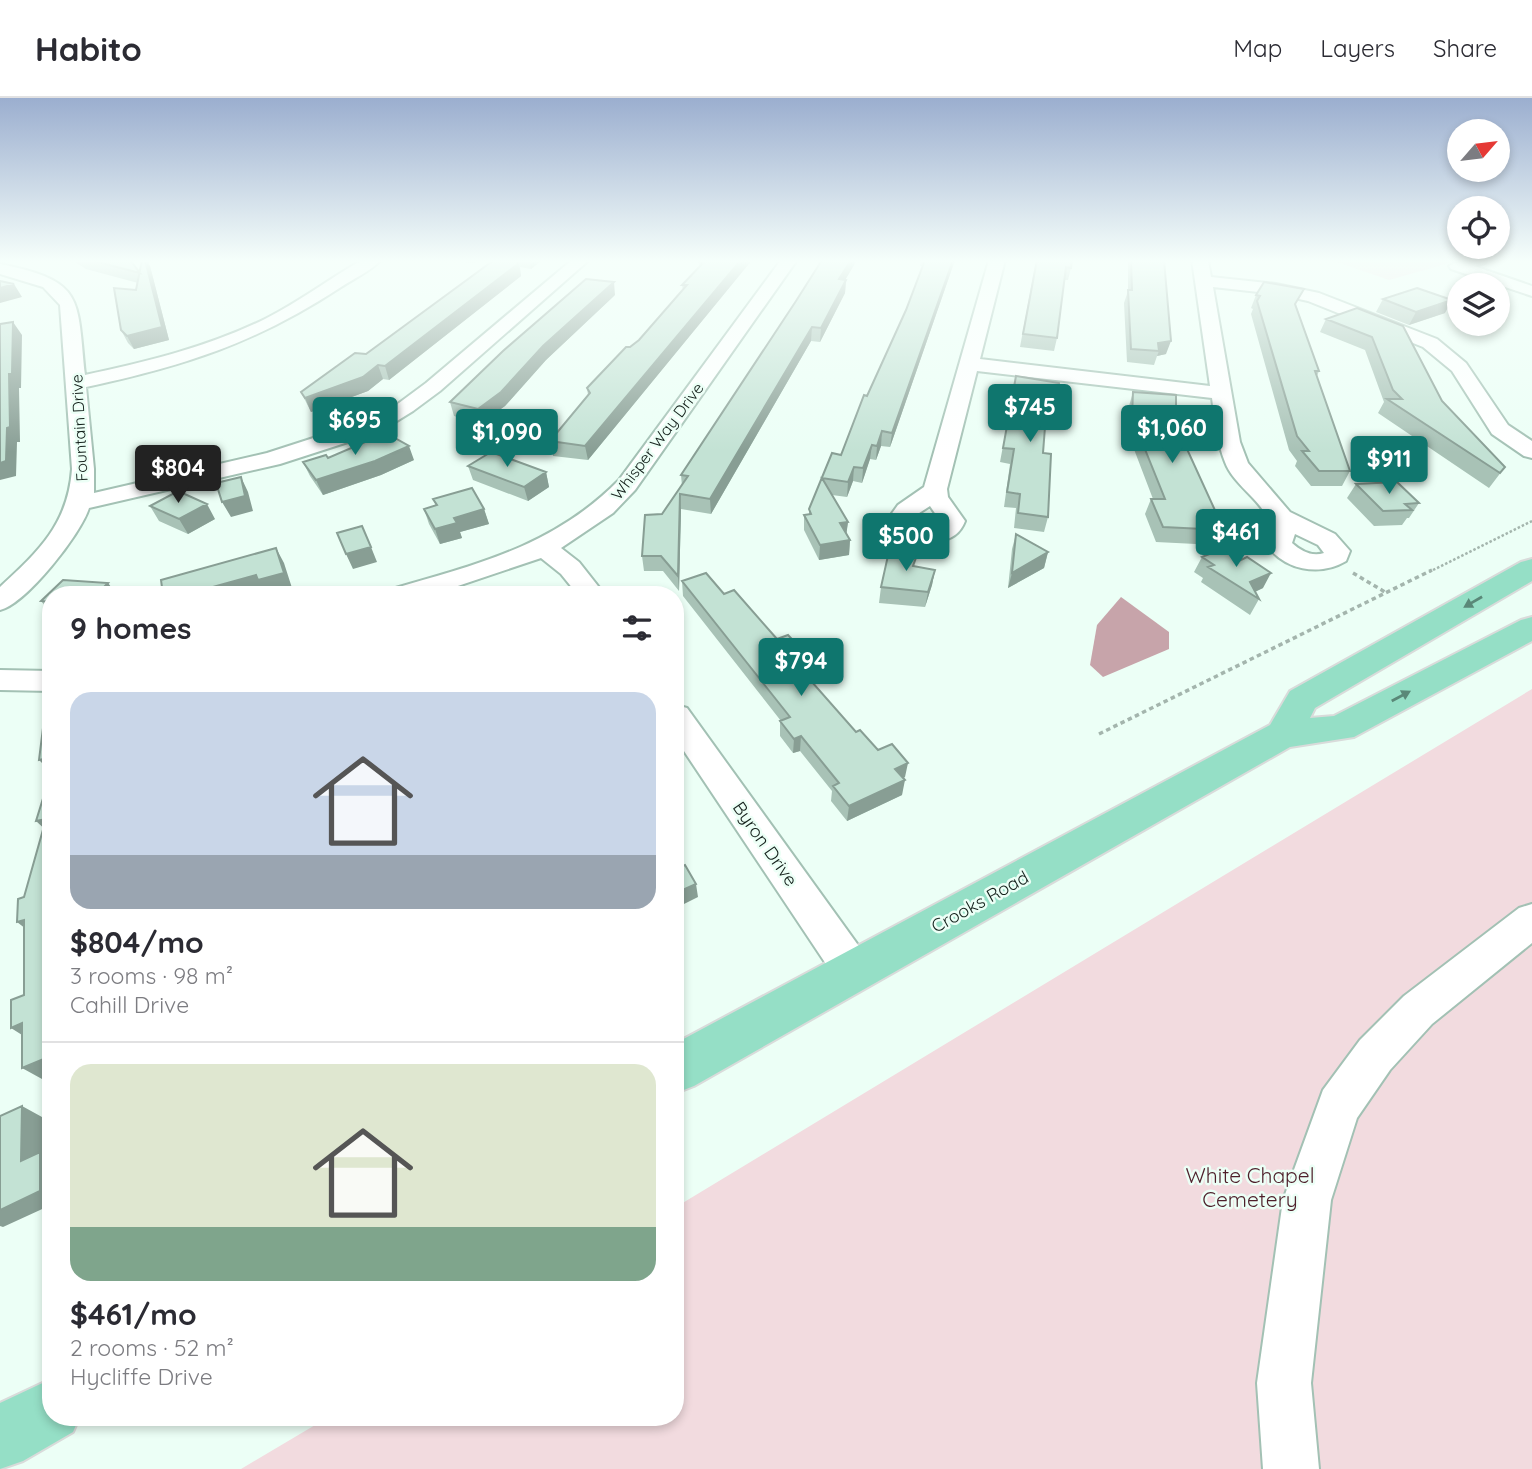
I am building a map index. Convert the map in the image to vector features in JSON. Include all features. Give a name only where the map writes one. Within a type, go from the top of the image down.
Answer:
[{"type":"main road","points":[[1283,734],[1302,700],[1532,568]]},
{"type":"main road","name":"Crooks Road","points":[[684,1065],[1283,734],[1341,728],[1532,627]]},
{"type":"main road","points":[[0,1438],[42,1415]]},
{"type":"street","name":"Fountain Drive","points":[[0,602],[50,553],[69,527],[79,503],[83,469],[72,324]]},
{"type":"street","points":[[76,383],[160,364],[238,337],[264,324]]},
{"type":"street","points":[[79,503],[272,459],[333,441],[371,426],[406,407],[433,387],[506,324]]},
{"type":"street","name":"Whisper Way Drive","points":[[431,586],[507,562],[543,547],[581,527],[615,499],[742,324]]},
{"type":"street","points":[[935,489],[980,324]]},
{"type":"street","points":[[1210,324],[1230,442],[1237,465],[1281,517]]},
{"type":"street","points":[[1381,324],[1430,343],[1459,367],[1500,429],[1532,451]]},
{"type":"street","points":[[969,364],[1222,393]]},
{"type":"street","points":[[543,547],[570,568],[585,586]]},
{"type":"street","points":[[0,680],[42,681]]},
{"type":"street","name":"Byron Drive","points":[[684,728],[854,972]]},
{"type":"street","points":[[1291,1469],[1284,1383],[1307,1200],[1339,1106],[1375,1055],[1418,1010],[1532,920]]},
{"type":"path","points":[[1099,734],[1532,521]]},
{"type":"path","points":[[1353,573],[1385,593]]},
{"type":"green space","name":"White Chapel Cemetery","points":[[1532,689],[1532,1469],[241,1469],[314,1426],[684,1426],[684,1202]]},
{"type":"shaded area","points":[[1121,597],[1169,632],[1169,649],[1103,677],[1090,665],[1097,625]]},
{"type":"building","points":[[0,324],[13,324],[12,374],[9,374],[10,427],[7,428],[6,461],[0,463]]},
{"type":"building","points":[[120,324],[161,324],[162,327],[127,336],[121,330]]},
{"type":"building","points":[[407,324],[440,324],[385,366],[378,365],[363,377],[305,398],[301,392],[355,353],[366,354]]},
{"type":"building","points":[[534,324],[567,324],[501,392],[478,409],[450,402]]},
{"type":"building","points":[[653,324],[687,324],[585,446],[550,441],[590,393],[587,388],[626,347],[639,340]]},
{"type":"building","points":[[781,324],[823,324],[821,328],[812,327],[710,499],[680,494],[678,576],[661,556],[642,556],[645,515],[662,514],[688,476],[681,475]]},
{"type":"building","points":[[900,324],[930,324],[892,433],[882,431],[877,446],[872,445],[863,468],[854,467],[848,482],[822,478],[848,522],[840,523],[850,540],[820,545],[804,515],[811,514],[809,509],[832,453],[841,455],[864,395],[867,396]]},
{"type":"building","points":[[1025,324],[1059,324],[1057,338],[1023,334]]},
{"type":"building","points":[[1130,324],[1170,324],[1171,341],[1158,343],[1159,351],[1131,349]]},
{"type":"building","points":[[1264,324],[1302,324],[1319,371],[1315,371],[1350,471],[1319,471],[1302,451],[1309,451],[1297,436]]},
{"type":"building","points":[[1339,324],[1403,326],[1442,401],[1505,467],[1500,473],[1387,399],[1402,399],[1393,390],[1372,337]]},
{"type":"building","points":[[1016,376],[1059,383],[1057,402],[1047,401],[1043,453],[1051,454],[1048,517],[1018,513],[1020,494],[1007,492],[1014,449],[1003,448]]},
{"type":"building","points":[[1133,392],[1176,395],[1176,425],[1224,530],[1163,527],[1151,499],[1165,499],[1132,417]]},
{"type":"building","points":[[386,433],[409,446],[375,461],[316,480],[303,462],[326,455],[328,458]]},
{"type":"building","points":[[491,452],[546,472],[524,487],[468,466]]},
{"type":"building","points":[[241,477],[245,496],[222,502],[216,483]]},
{"type":"building","points":[[1397,482],[1419,503],[1405,504],[1412,510],[1383,511],[1356,484]]},
{"type":"building","points":[[472,488],[484,509],[454,518],[457,523],[435,529],[424,509],[437,505],[433,499]]},
{"type":"building","points":[[178,491],[207,504],[179,519],[150,506]]},
{"type":"building","points":[[362,526],[371,547],[346,554],[337,533]]},
{"type":"building","points":[[1016,534],[1048,552],[1012,573]]},
{"type":"building","points":[[1231,545],[1239,561],[1247,557],[1271,573],[1250,582],[1259,599],[1208,567],[1214,565],[1202,557]]},
{"type":"building","points":[[276,548],[284,573],[258,580],[256,575],[216,586],[162,586],[161,580]]},
{"type":"building","points":[[889,551],[917,555],[913,566],[935,570],[928,592],[881,587]]},
{"type":"building","points":[[706,573],[724,594],[734,590],[777,639],[788,635],[803,651],[789,656],[856,732],[860,730],[878,750],[892,744],[908,763],[895,769],[905,780],[849,806],[833,786],[839,783],[801,736],[794,739],[780,721],[790,717],[682,581]]},
{"type":"building","points":[[63,580],[108,583],[105,586],[57,586]]},
{"type":"building","points":[[42,736],[42,759],[39,760]]},
{"type":"building","points":[[42,802],[42,820],[36,821]]},
{"type":"building","points":[[42,833],[42,1060],[22,1068],[22,1023],[11,1028],[11,1000],[24,995],[24,920],[17,922],[18,899],[24,897]]},
{"type":"building","points":[[684,865],[696,884],[684,889]]},
{"type":"building","points":[[22,1106],[21,1161],[40,1152],[40,1191],[0,1210],[0,1116]]}]
